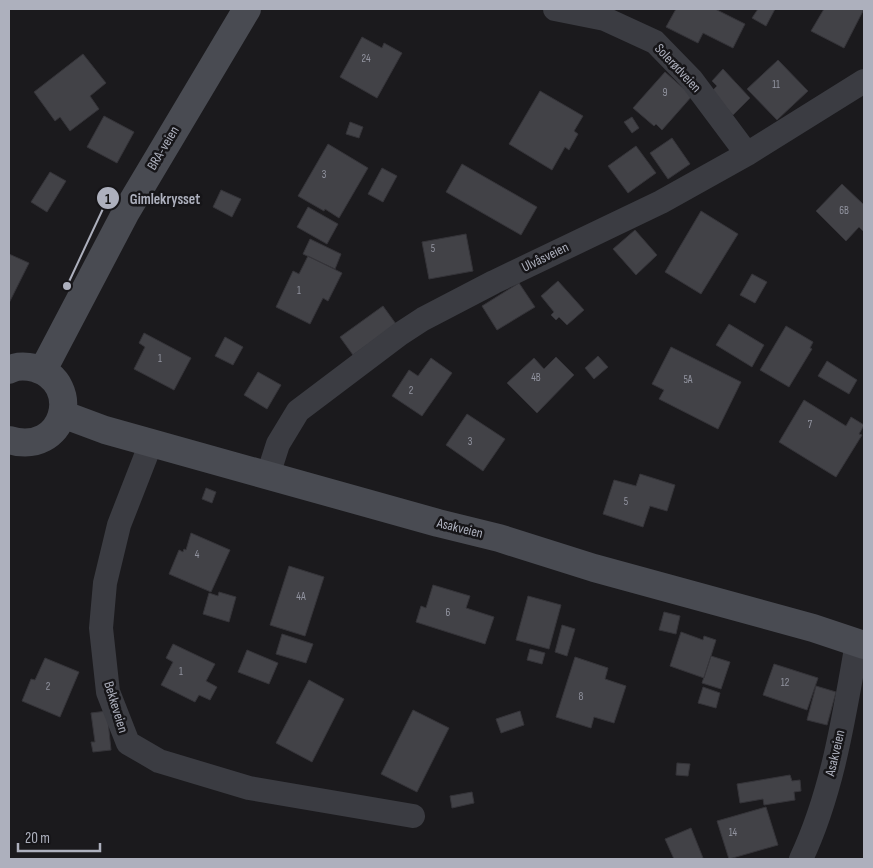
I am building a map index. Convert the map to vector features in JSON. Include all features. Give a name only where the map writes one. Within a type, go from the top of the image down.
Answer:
[{"type":"main road","name":"BRA-veien","points":[[43,370],[126,212],[247,9]]},
{"type":"main road","points":[[9,370],[13,367],[28,366],[43,370],[53,378],[60,389],[63,401],[62,414],[57,427],[47,437],[34,443],[20,444],[9,440]]},
{"type":"main road","name":"Asakveien","points":[[62,414],[151,444],[499,538],[594,568],[813,628],[861,644]]},
{"type":"street","name":"Solerødveien","points":[[555,9],[605,19],[655,42],[691,79],[747,154]]},
{"type":"street","name":"Ulvåsveien","points":[[268,475],[278,444],[298,411],[400,334],[423,319],[494,282],[661,202],[747,154],[864,82]]},
{"type":"street","name":"Bekkeveien","points":[[151,444],[119,525],[105,583],[101,628],[108,692],[128,743],[159,761],[249,788],[412,816]]},
{"type":"street","name":"Asakveien","points":[[801,859],[827,788],[861,644]]},
{"type":"building","points":[[676,9],[715,9],[745,24],[733,48],[703,33],[698,43],[666,27]]},
{"type":"building","points":[[758,9],[775,9],[766,26],[752,18]]},
{"type":"building","points":[[824,9],[864,9],[844,48],[811,31]]},
{"type":"building","points":[[362,37],[382,48],[384,43],[402,53],[377,98],[340,77]]},
{"type":"building","points":[[83,54],[106,83],[90,96],[99,109],[70,131],[60,117],[55,121],[34,92]]},
{"type":"building","points":[[778,60],[808,91],[777,120],[747,89]]},
{"type":"building","points":[[723,69],[750,98],[733,115],[711,92],[717,86],[712,81]]},
{"type":"building","points":[[665,72],[692,96],[662,130],[656,124],[654,126],[633,108]]},
{"type":"building","points":[[540,91],[583,116],[574,131],[578,134],[569,150],[565,147],[552,170],[509,144]]},
{"type":"building","points":[[104,116],[134,132],[117,163],[87,147]]},
{"type":"building","points":[[632,117],[639,128],[632,133],[624,122]]},
{"type":"building","points":[[350,122],[363,127],[359,138],[346,134]]},
{"type":"building","points":[[672,138],[690,164],[668,179],[650,153]]},
{"type":"building","points":[[328,144],[368,168],[339,218],[298,196]]},
{"type":"building","points":[[636,146],[656,173],[628,193],[608,166]]},
{"type":"building","points":[[462,164],[537,207],[521,235],[446,192]]},
{"type":"building","points":[[382,168],[397,176],[383,202],[368,194]]},
{"type":"building","points":[[50,172],[66,181],[47,212],[31,202]]},
{"type":"building","points":[[842,184],[864,205],[864,232],[859,227],[846,241],[816,211]]},
{"type":"building","points":[[221,190],[241,199],[232,217],[213,207]]},
{"type":"building","points":[[308,207],[338,224],[327,244],[297,227]]},
{"type":"building","points":[[701,211],[738,234],[701,294],[665,272]]},
{"type":"building","points":[[635,230],[657,255],[636,275],[613,249]]},
{"type":"building","points":[[466,234],[473,271],[429,279],[422,242]]},
{"type":"building","points":[[310,239],[341,254],[335,269],[303,254]]},
{"type":"building","points":[[9,254],[29,263],[9,303]]},
{"type":"building","points":[[308,256],[342,273],[328,301],[323,298],[310,324],[276,307],[293,271],[299,274]]},
{"type":"building","points":[[752,274],[767,282],[755,303],[740,295]]},
{"type":"building","points":[[558,281],[584,310],[567,325],[559,317],[556,320],[551,315],[554,312],[541,296]]},
{"type":"building","points":[[519,283],[535,307],[497,330],[482,306]]},
{"type":"building","points":[[383,306],[396,324],[353,355],[340,337]]},
{"type":"building","points":[[729,324],[764,345],[752,367],[716,345]]},
{"type":"building","points":[[786,326],[813,342],[810,348],[812,349],[789,387],[760,370]]},
{"type":"building","points":[[144,333],[191,358],[174,390],[134,369],[145,347],[139,343]]},
{"type":"building","points":[[225,337],[243,347],[233,365],[215,356]]},
{"type":"building","points":[[671,347],[741,382],[718,429],[659,399],[664,390],[652,384]]},
{"type":"building","points":[[598,356],[608,367],[594,379],[585,368]]},
{"type":"building","points":[[556,357],[574,375],[537,413],[507,383],[534,358],[544,369]]},
{"type":"building","points":[[431,358],[452,373],[422,416],[392,396],[409,370],[418,376]]},
{"type":"building","points":[[827,361],[857,380],[849,394],[818,376]]},
{"type":"building","points":[[258,372],[281,385],[267,409],[244,395]]},
{"type":"building","points":[[804,400],[846,426],[851,417],[864,425],[859,434],[862,435],[836,477],[779,442]]},
{"type":"building","points":[[467,414],[505,439],[483,471],[446,445]]},
{"type":"building","points":[[640,474],[675,485],[667,511],[650,506],[643,527],[603,514],[614,480],[636,486]]},
{"type":"building","points":[[206,488],[216,492],[212,503],[202,499]]},
{"type":"building","points":[[191,533],[230,550],[211,592],[169,574],[179,550],[183,552],[184,549],[186,550]]},
{"type":"building","points":[[289,566],[324,577],[305,636],[270,625]]},
{"type":"building","points":[[433,585],[470,596],[466,608],[494,617],[485,644],[416,622],[421,606],[426,608]]},
{"type":"building","points":[[219,592],[236,597],[229,622],[203,614],[209,593],[218,596]]},
{"type":"building","points":[[528,596],[561,605],[549,649],[516,640]]},
{"type":"building","points":[[664,612],[680,616],[676,634],[659,630]]},
{"type":"building","points":[[562,625],[575,629],[567,656],[555,652]]},
{"type":"building","points":[[681,632],[703,640],[704,636],[716,640],[704,678],[670,666]]},
{"type":"building","points":[[282,634],[313,644],[306,663],[276,654]]},
{"type":"building","points":[[173,644],[215,664],[206,681],[217,687],[210,700],[199,695],[195,702],[161,685],[173,662],[166,658]]},
{"type":"building","points":[[530,649],[545,653],[542,664],[527,660]]},
{"type":"building","points":[[247,650],[278,663],[269,684],[238,672]]},
{"type":"building","points":[[711,656],[730,662],[721,689],[702,683]]},
{"type":"building","points":[[575,657],[608,668],[605,679],[626,686],[614,723],[594,717],[591,728],[556,717]]},
{"type":"building","points":[[45,658],[79,672],[60,717],[22,701],[31,679],[35,680]]},
{"type":"building","points":[[774,664],[818,678],[807,710],[763,695]]},
{"type":"building","points":[[309,680],[344,699],[312,762],[276,743]]},
{"type":"building","points":[[816,686],[836,692],[827,725],[807,720]]},
{"type":"building","points":[[703,687],[720,693],[716,708],[698,703]]},
{"type":"building","points":[[413,710],[449,728],[417,792],[381,774]]},
{"type":"building","points":[[107,711],[111,750],[93,752],[91,742],[95,742],[91,713]]},
{"type":"building","points":[[520,711],[524,725],[501,733],[496,719]]},
{"type":"building","points":[[677,763],[690,764],[688,776],[676,775]]},
{"type":"building","points":[[790,775],[792,781],[800,780],[801,791],[794,792],[795,800],[764,805],[763,799],[740,803],[737,784]]},
{"type":"building","points":[[472,792],[474,803],[452,808],[450,796]]},
{"type":"building","points":[[766,807],[778,845],[729,859],[717,821]]},
{"type":"building","points":[[691,828],[703,858],[674,859],[665,839]]},
{"type":"place","name":"Gimlekrysset","points":[[67,286]]}]
